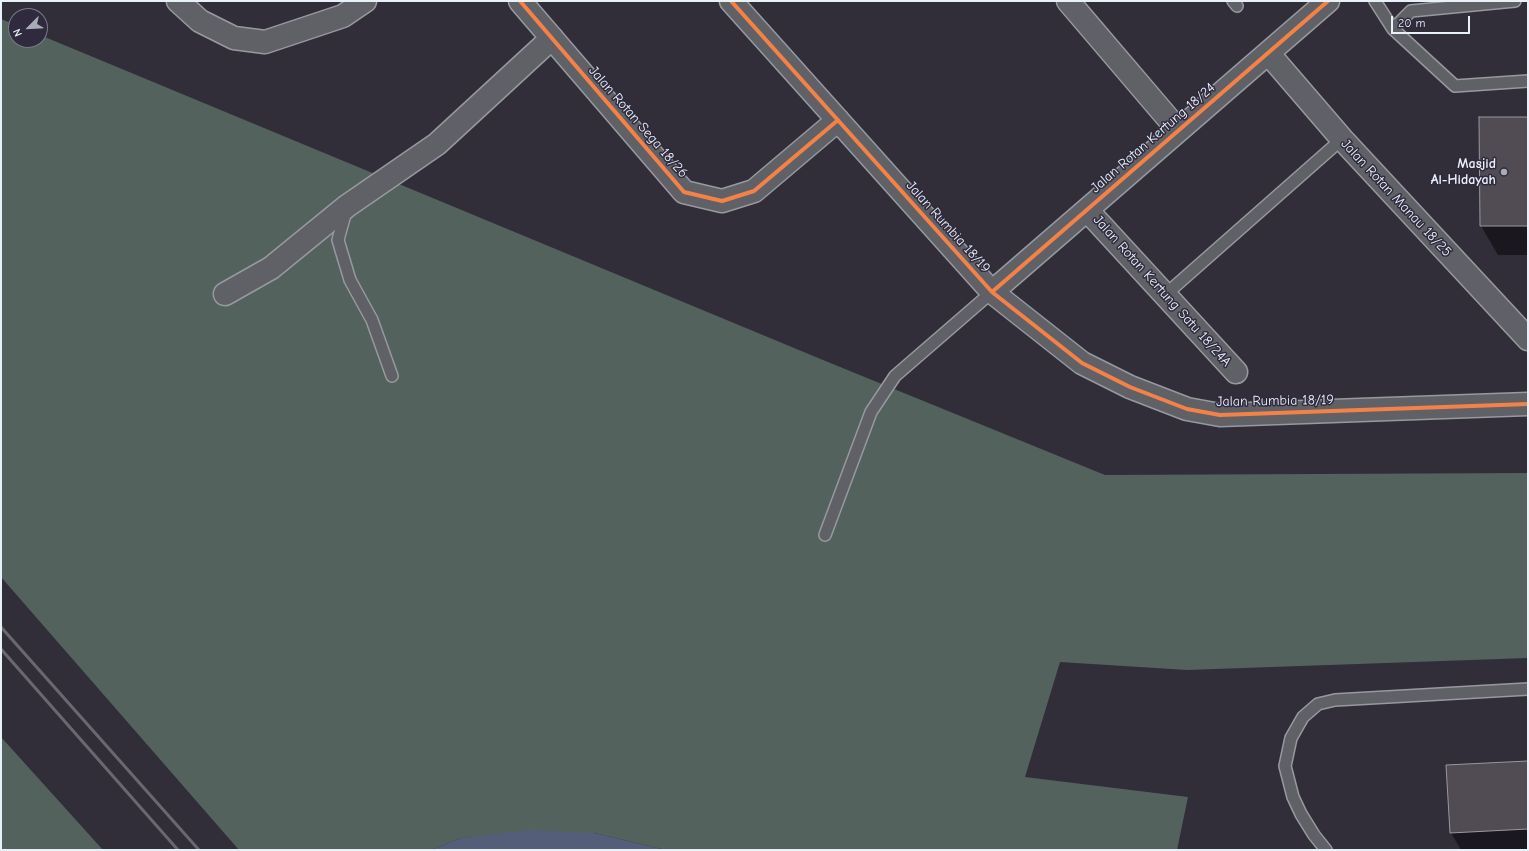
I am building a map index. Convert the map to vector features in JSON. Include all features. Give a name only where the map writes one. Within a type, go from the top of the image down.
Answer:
[{"type":"street","points":[[178,1],[200,21],[234,38],[265,42],[343,16],[365,1]]},
{"type":"street","name":"Jalan Rotan Sega 18/26","points":[[520,1],[684,192],[722,201],[754,191],[838,120]]},
{"type":"street","name":"Jalan Rumbia 18/19","points":[[731,1],[992,292],[1082,363],[1130,387],[1187,409],[1220,415],[1528,404]]},
{"type":"street","points":[[1068,1],[1178,130]]},
{"type":"street","name":"Jalan Rotan Kertung 18/24","points":[[992,292],[1328,1]]},
{"type":"street","points":[[225,294],[271,268],[347,206],[437,144],[552,38]]},
{"type":"street","name":"Jalan Rotan Manau 18/25","points":[[1268,53],[1342,139],[1528,339]]},
{"type":"street","name":"Jalan Rotan Kertung Satu 18/24A","points":[[1088,210],[1236,372]]},
{"type":"lane","points":[[1375,1],[1393,29],[1455,86],[1528,81]]},
{"type":"lane","points":[[1393,29],[1411,11],[1516,1]]},
{"type":"lane","points":[[1165,295],[1342,139]]},
{"type":"lane","points":[[347,206],[338,240],[350,280],[372,320],[392,376]]},
{"type":"lane","points":[[825,535],[871,412],[895,376],[992,292]]},
{"type":"lane","points":[[1326,850],[1314,835],[1301,814],[1293,797],[1285,766],[1291,738],[1303,717],[1318,704],[1335,700],[1528,689]]},
{"type":"shaded area","points":[[1,19],[8,22],[8,48],[48,48],[48,38],[823,360],[1105,475],[1528,473],[1528,658],[1187,670],[1060,662],[1025,777],[1188,797],[1177,850],[666,850],[594,833],[461,838],[431,850],[239,850],[1,577]]},
{"type":"shaded area","points":[[1,737],[103,850],[1,850]]},
{"type":"water","points":[[529,830],[594,833],[666,850],[431,850],[461,838]]},
{"type":"building","name":"Masjid Al-Hidayah","points":[[1479,117],[1528,117],[1528,226],[1480,226]]},
{"type":"building","points":[[1528,761],[1528,829],[1450,833],[1446,765]]},
{"type":"railway","points":[[1,627],[199,850]]},
{"type":"railway","points":[[1,649],[178,850]]},
{"type":"cycle path","points":[[520,1],[684,192],[722,201],[754,191],[838,120]]},
{"type":"cycle path","points":[[731,1],[992,292],[1082,363],[1130,387],[1187,409],[1220,415],[1528,404]]},
{"type":"cycle path","points":[[992,292],[1328,1]]},
{"type":"place","name":"Masjid Al-Hidayah","points":[[1504,172]]}]
